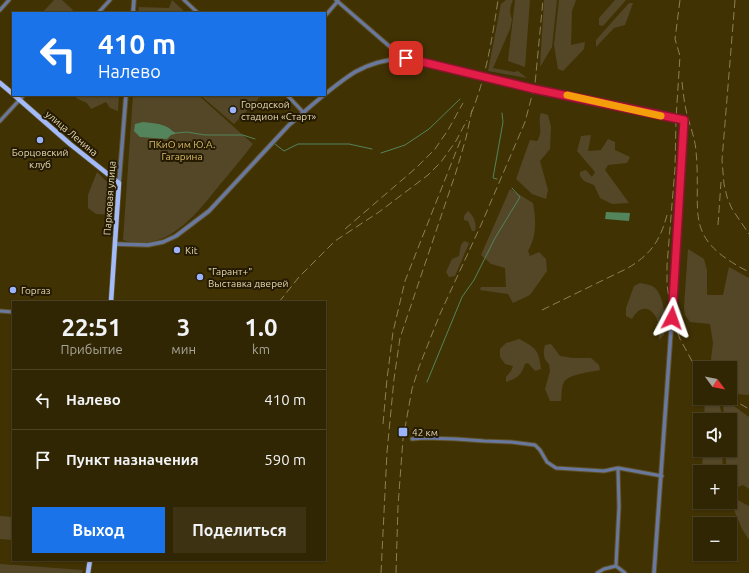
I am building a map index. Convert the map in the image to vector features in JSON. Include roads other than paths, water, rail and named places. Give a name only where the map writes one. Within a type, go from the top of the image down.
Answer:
[{"type":"main road","name":"улица Ленина","points":[[0,83],[12,92]]},
{"type":"main road","name":"улица Ленина","points":[[16,96],[67,141],[119,183]]},
{"type":"main road","name":"Парковая улица","points":[[111,301],[119,183]]},
{"type":"main road","points":[[88,573],[90,561]]},
{"type":"street","points":[[0,10],[9,0]]},
{"type":"street","points":[[99,12],[110,0]]},
{"type":"street","points":[[133,12],[134,0]]},
{"type":"street","points":[[184,0],[197,12]]},
{"type":"street","points":[[326,15],[337,1],[396,52],[399,58]]},
{"type":"street","points":[[326,95],[356,72],[368,66],[399,58],[406,58],[534,89],[684,120],[662,476],[654,573]]},
{"type":"street","points":[[0,121],[23,96]]},
{"type":"street","name":"Парковая улица","points":[[119,183],[126,96]]},
{"type":"street","points":[[288,96],[303,112]]},
{"type":"street","points":[[115,244],[148,245],[163,242],[176,236],[209,211],[289,125],[324,96]]},
{"type":"street","points":[[0,311],[12,312]]},
{"type":"street","points":[[412,439],[425,438],[517,442],[535,445],[540,450],[547,462],[556,468],[604,471],[618,468],[662,476]]},
{"type":"street","points":[[616,566],[619,507],[618,468]]},
{"type":"street","points":[[597,573],[604,569],[616,566]]},
{"type":"street","points":[[616,566],[625,573]]},
{"type":"waterway","points":[[381,153],[405,145],[429,129],[460,99]]},
{"type":"waterway","points":[[497,179],[493,178],[503,122],[502,113]]},
{"type":"waterway","points":[[177,133],[187,132],[205,135],[243,135],[255,139]]},
{"type":"waterway","points":[[275,144],[284,151],[298,144],[349,144],[372,149]]},
{"type":"waterway","points":[[427,382],[462,297],[474,280],[495,238],[520,197],[512,188]]},
{"type":"railway","points":[[471,114],[485,72],[498,0]]},
{"type":"railway","points":[[396,573],[398,506],[403,439],[412,389],[440,314],[481,225],[525,122],[535,84],[543,0]]},
{"type":"railway","points":[[680,0],[675,39],[680,56],[675,168],[667,265],[667,285],[672,318],[680,339],[693,362]]},
{"type":"railway","points":[[735,0],[722,160],[724,184],[727,197],[732,209],[749,234]]},
{"type":"railway","points":[[682,82],[686,110],[695,146],[697,208],[699,222],[704,235],[713,247],[727,259],[749,272]]},
{"type":"railway","points":[[345,229],[416,168],[435,149],[448,130],[463,103]]},
{"type":"railway","points":[[381,573],[387,452],[394,379],[400,338],[456,172],[472,110]]},
{"type":"railway","points":[[280,301],[299,277],[335,241],[379,212],[428,175],[441,162],[456,141],[467,120]]},
{"type":"railway","points":[[383,424],[393,332],[405,281],[461,139]]},
{"type":"railway","points":[[718,225],[721,182]]},
{"type":"railway","points":[[542,310],[636,263],[649,252],[658,240],[667,215]]},
{"type":"railway","points":[[737,402],[749,409]]},
{"type":"place","name":"Городской стадион «Старт»","points":[[233,110]]},
{"type":"place","name":"Борцовский клуб","points":[[40,140]]},
{"type":"place","name":"Kit","points":[[177,250]]},
{"type":"place","name":"\"Гарант+\" Выставка дверей","points":[[200,277]]},
{"type":"place","name":"Горгаз","points":[[13,290]]},
{"type":"place","name":"42 км","points":[[403,432]]},
{"type":"park label","name":"ПКиО им Ю.А. Гагарина","points":[[182,150]]}]
